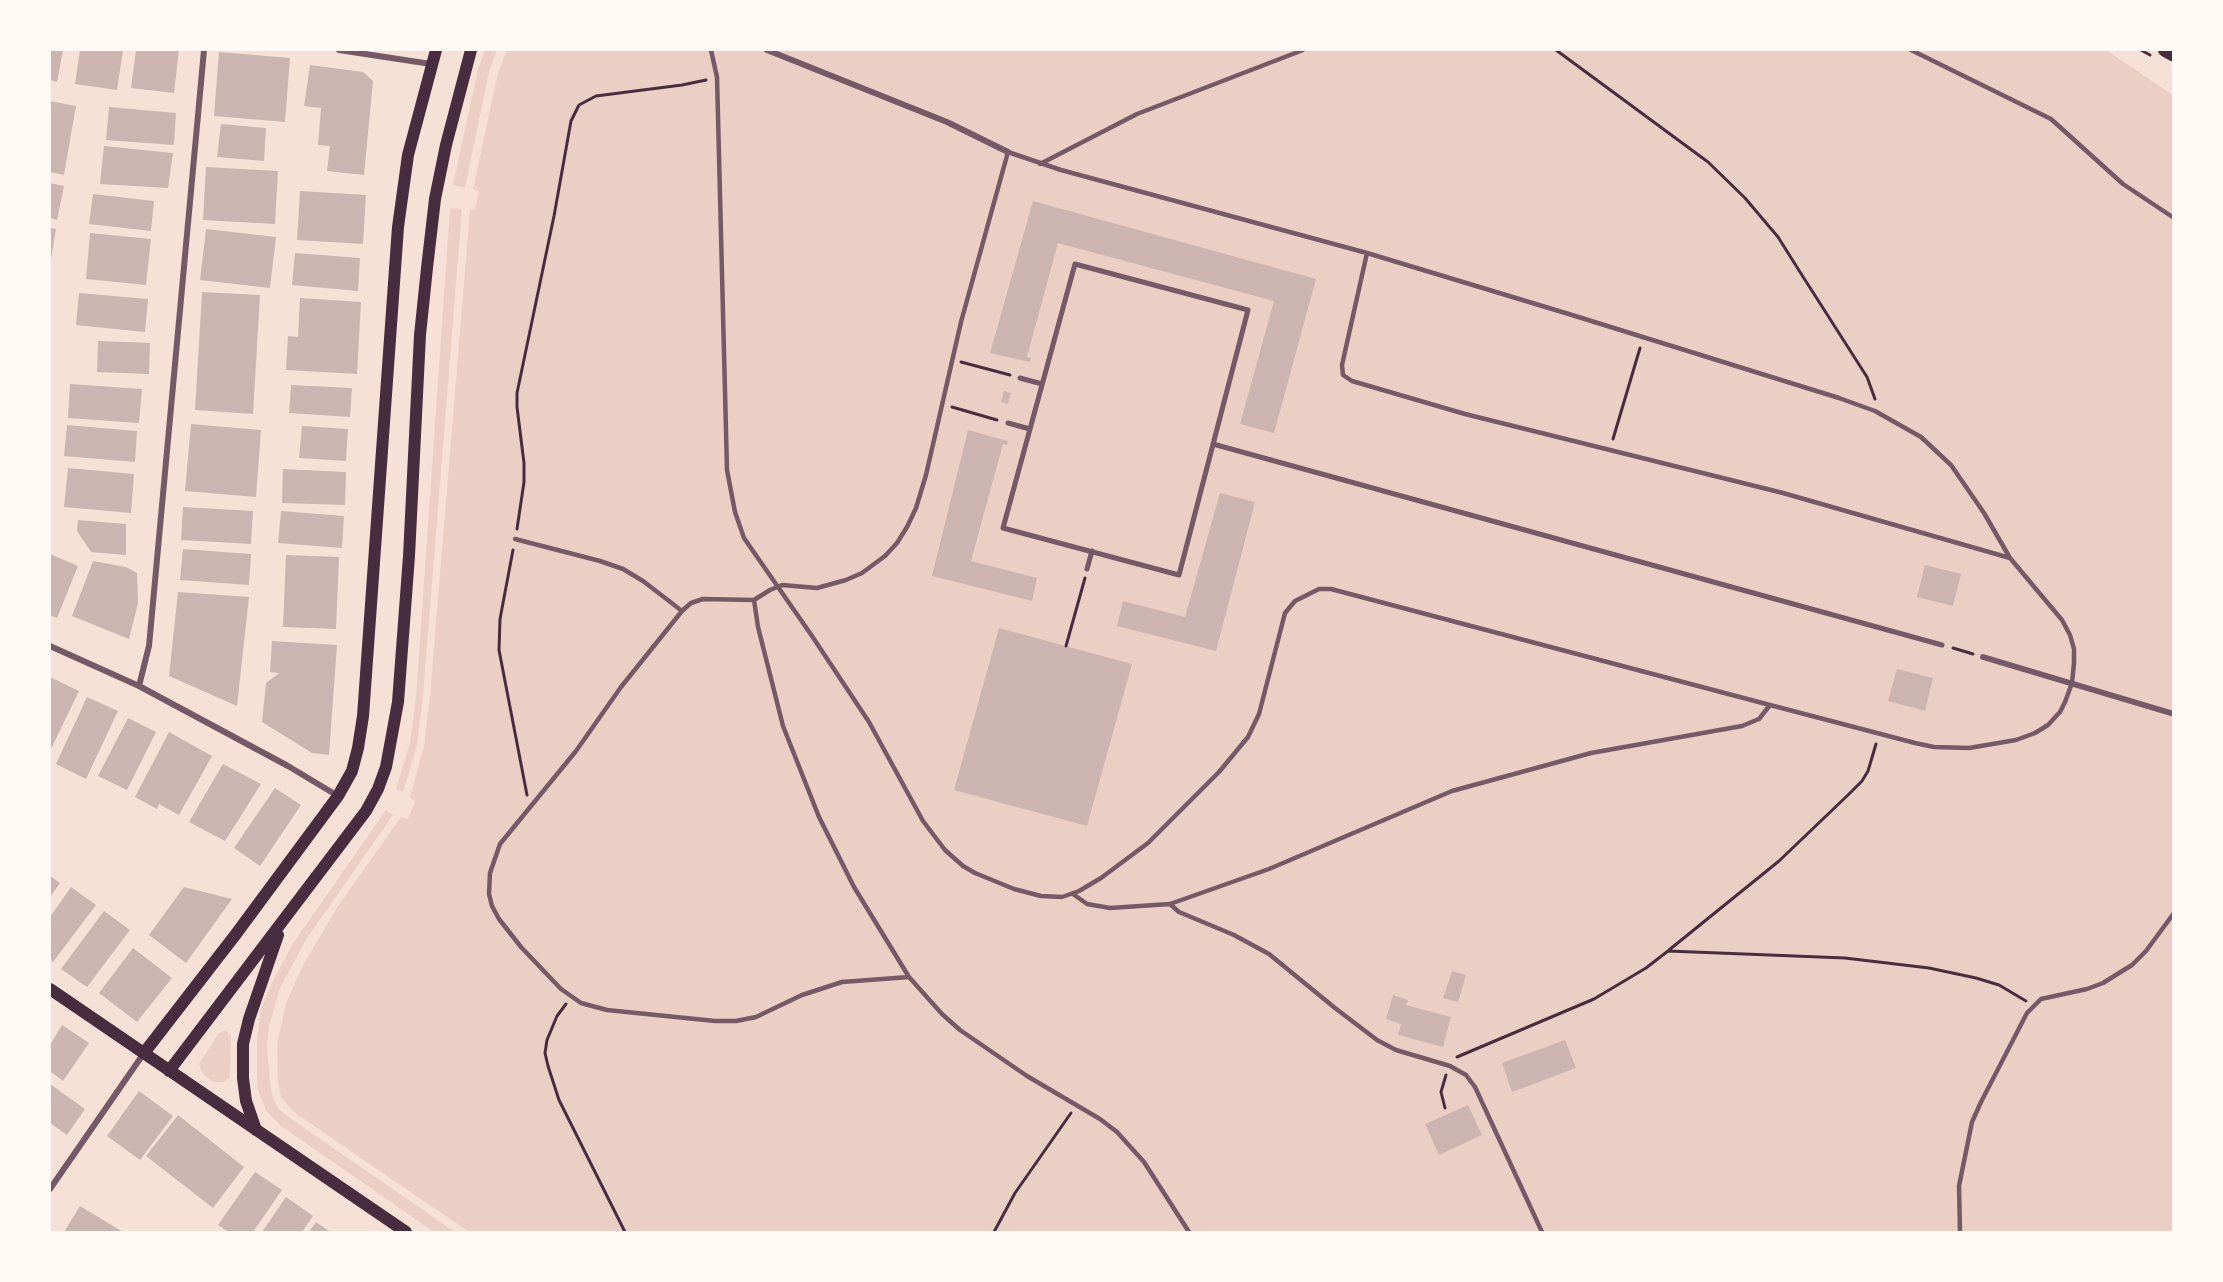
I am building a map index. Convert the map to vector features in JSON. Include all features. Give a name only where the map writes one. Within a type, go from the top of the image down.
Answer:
[{"type":"main road","points":[[144,1053],[338,796],[352,771],[363,716],[398,227],[408,155],[436,50]]},
{"type":"main road","points":[[169,1071],[366,811],[378,789],[392,742],[398,702],[409,556],[420,335],[427,268],[435,198],[459,90],[471,50]]},
{"type":"main road","points":[[2165,50],[2174,55]]},
{"type":"main road","points":[[256,1130],[246,1101],[243,1044],[249,1018],[281,924]]},
{"type":"main road","points":[[50,989],[397,1230]]},
{"type":"street","points":[[139,686],[149,646],[204,50]]},
{"type":"street","points":[[339,50],[431,64]]},
{"type":"street","points":[[772,50],[947,122],[1008,152]]},
{"type":"street","points":[[1075,264],[1248,310],[1179,575],[1004,528],[1042,384],[1075,264]]},
{"type":"street","points":[[1020,378],[1042,384]]},
{"type":"street","points":[[1008,423],[1030,429]]},
{"type":"street","points":[[1213,444],[1942,645]]},
{"type":"street","points":[[1087,569],[1092,551]]},
{"type":"street","points":[[50,646],[139,686],[288,766],[338,796]]},
{"type":"street","points":[[1983,657],[2174,714]]},
{"type":"street","points":[[50,1189],[144,1053]]},
{"type":"lane","points":[[711,50],[717,77],[728,470],[735,512],[744,538],[777,585],[865,716],[910,800],[945,850],[975,873],[1014,889],[1051,897],[1072,894],[1121,866],[1208,784],[1244,744],[1259,714],[1286,613],[1295,601],[1318,589],[1332,588],[1914,743],[1952,748],[2016,740],[2041,730],[2055,719],[2072,684],[2074,649],[2062,620],[2010,558],[1984,513],[1951,465],[1921,437],[1875,411],[1643,337],[1367,254],[1040,164],[1008,152],[961,322],[916,508],[902,536],[890,551],[862,573],[837,584],[817,588],[777,585],[754,600],[699,600],[682,611],[621,687],[576,751],[507,835],[495,854],[489,882],[490,901],[499,919],[521,947],[571,998],[592,1007],[715,1021],[736,1021],[756,1017],[802,995],[842,982],[909,977]]},
{"type":"lane","points":[[1040,164],[1129,117],[1303,50]]},
{"type":"lane","points":[[1911,50],[2044,114],[2123,184],[2174,218]]},
{"type":"lane","points":[[1367,254],[1342,365],[1343,375],[1347,379],[1465,414],[1783,493],[2010,558]]},
{"type":"lane","points":[[515,539],[623,568],[644,580],[682,611]]},
{"type":"lane","points":[[754,600],[760,639],[783,726],[819,817],[854,887],[909,977],[942,1014],[960,1030],[1019,1071],[1100,1119],[1130,1146],[1158,1183],[1189,1233]]},
{"type":"lane","points":[[1072,894],[1087,904],[1110,908],[1170,904],[1252,876],[1452,791],[1591,753],[1742,726],[1759,718],[1770,705]]},
{"type":"lane","points":[[1170,904],[1179,912],[1233,935],[1269,954],[1377,1040],[1396,1050],[1450,1066],[1466,1075],[1473,1083],[1542,1233]]},
{"type":"lane","points":[[1960,1233],[1959,1186],[1972,1122],[2032,1006],[2041,999],[2087,989],[2118,974],[2146,951],[2174,913]]},
{"type":"path","points":[[1556,50],[1708,162],[1745,198],[1778,237],[1867,377],[1875,396],[1875,411]]},
{"type":"path","points":[[531,805],[526,794],[499,650],[500,619],[524,482],[524,451],[517,393],[554,216],[571,121],[579,105],[596,96],[682,85],[717,77]]},
{"type":"path","points":[[1610,450],[1643,337]]},
{"type":"path","points":[[952,360],[1020,378]]},
{"type":"path","points":[[942,405],[1008,423]]},
{"type":"path","points":[[1066,646],[1087,569]]},
{"type":"path","points":[[1942,645],[1983,657]]},
{"type":"path","points":[[1445,1108],[1441,1088],[1450,1066],[1460,1056],[1594,999],[1646,968],[1779,861],[1862,781],[1872,760],[1879,734]]},
{"type":"path","points":[[1668,951],[1845,958],[1929,968],[1999,985],[2032,1006]]},
{"type":"path","points":[[571,998],[557,1016],[547,1040],[545,1053],[548,1066],[559,1100],[626,1233]]},
{"type":"path","points":[[994,1233],[1015,1193],[1077,1105]]},
{"type":"shaded area","points":[[485,50],[497,50],[489,72],[465,188],[453,185],[478,69]]},
{"type":"shaded area","points":[[507,50],[2106,50],[2173,95],[2173,1232],[469,1232],[298,1115],[281,1097],[278,1082],[277,1045],[286,1003],[303,965],[338,906],[401,817],[408,819],[415,801],[410,797],[424,746],[430,695],[470,210],[475,210],[479,191],[473,189],[498,73]]},
{"type":"shaded area","points":[[450,208],[462,209],[423,696],[417,745],[403,792],[396,789],[410,743],[416,697]]},
{"type":"shaded area","points":[[386,810],[393,815],[307,938],[280,988],[269,1026],[267,1047],[270,1083],[273,1099],[287,1116],[455,1232],[434,1232],[281,1126],[266,1111],[257,1087],[257,1040],[261,1009],[273,981],[292,945]]},
{"type":"shaded area","points":[[226,1030],[231,1036],[230,1077],[223,1082],[213,1082],[203,1074],[199,1064],[219,1033]]},
{"type":"building","points":[[50,50],[63,50],[57,82],[50,80]]},
{"type":"building","points":[[80,50],[123,50],[117,90],[75,84]]},
{"type":"building","points":[[136,50],[179,50],[174,93],[131,88]]},
{"type":"building","points":[[219,52],[290,58],[285,122],[214,116]]},
{"type":"building","points":[[310,65],[363,72],[373,81],[364,175],[327,171],[330,146],[318,145],[321,108],[304,106]]},
{"type":"building","points":[[50,101],[76,106],[64,175],[50,172]]},
{"type":"building","points":[[109,107],[176,113],[174,145],[106,140]]},
{"type":"building","points":[[221,124],[266,128],[264,161],[217,157]]},
{"type":"building","points":[[104,146],[173,153],[168,188],[100,184]]},
{"type":"building","points":[[206,167],[278,171],[275,224],[203,220]]},
{"type":"building","points":[[50,183],[64,186],[57,220],[50,218]]},
{"type":"building","points":[[300,191],[366,195],[363,244],[297,240]]},
{"type":"building","points":[[93,194],[154,201],[151,231],[89,224]]},
{"type":"building","points":[[1033,201],[1316,279],[1274,433],[1240,424],[1274,301],[1058,243],[1027,357],[1031,358],[1030,362],[990,353]]},
{"type":"building","points":[[50,228],[56,229],[51,259],[50,259]]},
{"type":"building","points":[[206,229],[276,237],[270,288],[200,280]]},
{"type":"building","points":[[90,233],[151,239],[146,285],[86,279]]},
{"type":"building","points":[[295,253],[360,258],[358,291],[292,285]]},
{"type":"building","points":[[202,292],[260,295],[253,414],[195,410]]},
{"type":"building","points":[[79,293],[148,299],[145,332],[76,325]]},
{"type":"building","points":[[300,298],[361,302],[357,374],[286,370],[288,336],[298,337]]},
{"type":"building","points":[[98,341],[150,343],[149,374],[97,372]]},
{"type":"building","points":[[70,384],[142,389],[139,423],[68,418]]},
{"type":"building","points":[[291,385],[352,388],[350,417],[289,413]]},
{"type":"building","points":[[1004,391],[1011,393],[1008,404],[1001,402]]},
{"type":"building","points":[[191,424],[261,430],[256,497],[185,491]]},
{"type":"building","points":[[67,425],[137,431],[135,462],[64,456]]},
{"type":"building","points":[[302,426],[348,429],[346,461],[299,458]]},
{"type":"building","points":[[968,430],[1008,441],[1007,445],[1003,444],[971,561],[1037,578],[1032,601],[932,576]]},
{"type":"building","points":[[68,468],[134,474],[131,513],[64,507]]},
{"type":"building","points":[[283,469],[346,472],[345,505],[282,503]]},
{"type":"building","points":[[1220,493],[1255,502],[1216,651],[1117,626],[1123,601],[1185,617]]},
{"type":"building","points":[[183,507],[253,511],[251,544],[181,540]]},
{"type":"building","points":[[281,511],[344,516],[342,548],[278,543]]},
{"type":"building","points":[[78,520],[126,524],[126,555],[91,552],[77,531]]},
{"type":"building","points":[[183,549],[251,554],[249,585],[180,580]]},
{"type":"building","points":[[50,554],[78,566],[57,618],[50,615]]},
{"type":"building","points":[[286,555],[339,557],[336,629],[283,627]]},
{"type":"building","points":[[93,561],[126,567],[137,573],[138,603],[129,639],[72,616]]},
{"type":"building","points":[[1925,565],[1961,574],[1953,606],[1917,597]]},
{"type":"building","points":[[178,592],[249,597],[237,706],[169,676]]},
{"type":"building","points":[[999,628],[1132,664],[1087,826],[954,790]]},
{"type":"building","points":[[272,641],[337,645],[329,755],[312,753],[262,722],[266,683],[279,673],[270,672]]},
{"type":"building","points":[[1897,669],[1933,678],[1925,711],[1888,701]]},
{"type":"building","points":[[50,677],[79,691],[50,751]]},
{"type":"building","points":[[87,697],[118,711],[86,779],[56,764]]},
{"type":"building","points":[[128,718],[156,732],[127,790],[98,776]]},
{"type":"building","points":[[169,732],[212,756],[179,815],[159,804],[157,809],[135,797]]},
{"type":"building","points":[[223,764],[261,784],[225,841],[189,822]]},
{"type":"building","points":[[275,788],[301,805],[260,866],[234,848]]},
{"type":"building","points":[[50,876],[60,883],[50,897]]},
{"type":"building","points":[[71,887],[96,905],[53,962],[50,959],[50,917]]},
{"type":"building","points":[[184,887],[232,899],[186,963],[149,935]]},
{"type":"building","points":[[104,911],[130,930],[87,987],[61,969]]},
{"type":"building","points":[[133,948],[172,978],[137,1022],[99,993]]},
{"type":"building","points":[[1452,971],[1466,975],[1458,1002],[1443,998]]},
{"type":"building","points":[[1393,995],[1408,1000],[1406,1005],[1451,1017],[1443,1047],[1398,1035],[1401,1024],[1386,1019]]},
{"type":"building","points":[[62,1025],[89,1043],[63,1081],[50,1071],[50,1045]]},
{"type":"building","points":[[1565,1040],[1576,1068],[1512,1092],[1502,1063]]},
{"type":"building","points":[[50,1084],[85,1109],[67,1135],[50,1123]]},
{"type":"building","points":[[139,1091],[173,1116],[140,1160],[107,1136]]},
{"type":"building","points":[[1468,1105],[1482,1135],[1439,1155],[1425,1124]]},
{"type":"building","points":[[178,1115],[244,1167],[213,1208],[146,1156]]},
{"type":"building","points":[[255,1172],[282,1190],[253,1232],[229,1232],[218,1225]]},
{"type":"building","points":[[286,1197],[313,1216],[302,1232],[262,1232]]},
{"type":"building","points":[[80,1206],[123,1232],[64,1232]]},
{"type":"building","points":[[316,1222],[331,1232],[309,1232]]}]
